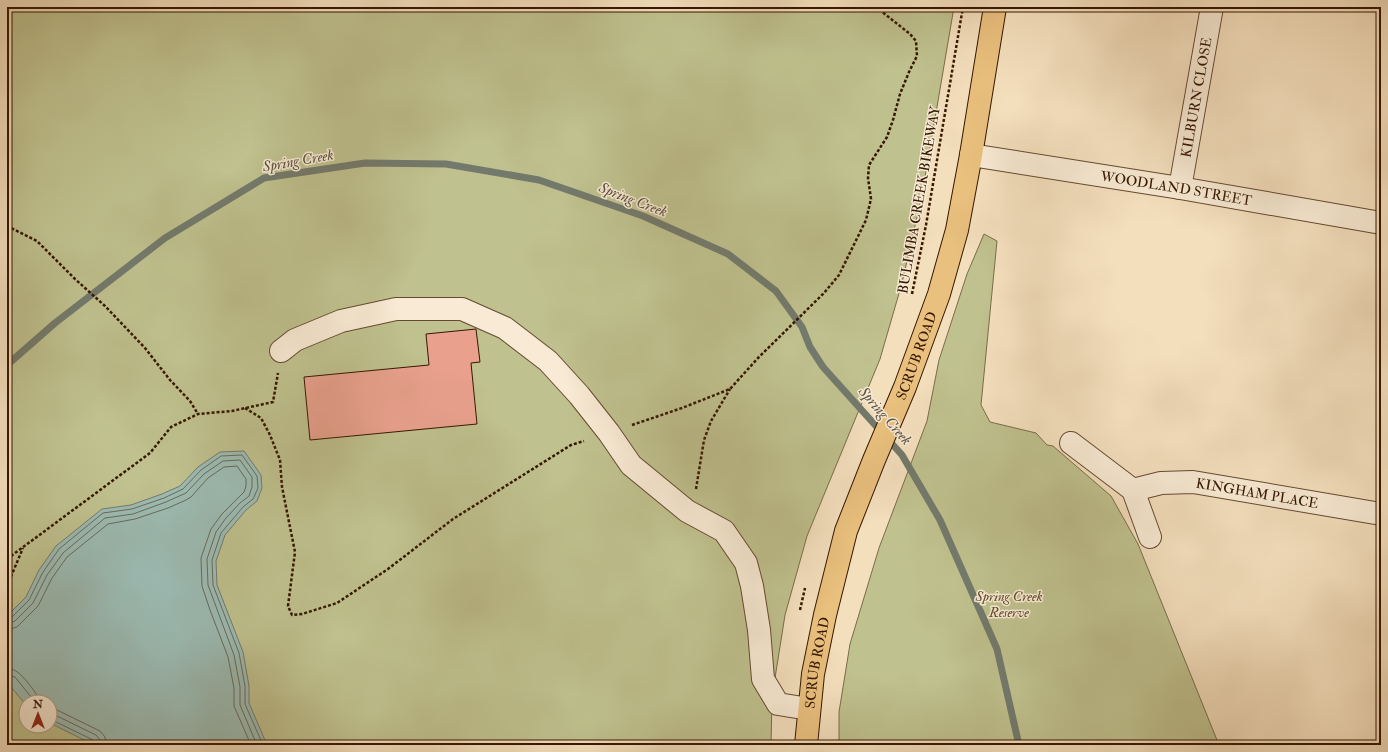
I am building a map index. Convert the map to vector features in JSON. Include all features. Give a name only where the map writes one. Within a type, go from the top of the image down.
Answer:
[{"type":"main road","name":"SCRUB ROAD","points":[[806,745],[813,674],[846,531],[905,387],[939,294],[957,230],[972,155],[995,7]]},
{"type":"street","name":"KILBURN CLOSE","points":[[1180,188],[1212,7]]},
{"type":"street","name":"WOODLAND STREET","points":[[972,155],[1180,188],[1381,223]]},
{"type":"street","points":[[281,351],[295,340],[341,320],[396,309],[462,309],[505,328],[548,361],[579,395],[609,433],[631,465],[691,513],[724,532],[746,563],[752,586],[758,623],[763,679],[778,704],[809,709]]},
{"type":"street","points":[[1071,443],[1133,490],[1150,537]]},
{"type":"street","name":"KINGHAM PLACE","points":[[1133,490],[1161,483],[1193,482],[1381,514]]},
{"type":"path","points":[[691,513],[700,474],[704,440],[711,421],[730,389],[777,339],[824,293],[839,275],[866,220],[871,199],[868,178],[869,165],[887,137],[900,94],[917,56],[916,41],[910,34],[876,7]]},
{"type":"path","name":"BULIMBA CREEK BIKEWAY","points":[[910,301],[926,225],[963,7]]},
{"type":"path","points":[[7,226],[37,241],[75,279],[105,306],[146,348],[170,380],[190,401],[198,414]]},
{"type":"path","points":[[7,559],[150,453],[171,427],[198,414],[232,411],[273,402],[281,351]]},
{"type":"path","points":[[245,408],[261,418],[280,460],[282,487],[295,552],[288,606],[292,615],[302,614],[337,603],[388,569],[453,519],[571,445],[682,408],[730,389]]},
{"type":"path","points":[[7,586],[23,548]]},
{"type":"green space","points":[[7,7],[954,7],[922,195],[902,283],[880,359],[807,536],[785,615],[772,697],[771,745],[7,745]]},
{"type":"green space","name":"Spring Creek Reserve","points":[[984,234],[997,241],[981,405],[990,422],[1036,433],[1047,445],[1053,446],[1111,496],[1138,544],[1219,745],[839,745],[839,712],[850,644],[879,548],[927,421],[939,360],[967,274]]},
{"type":"water","points":[[244,451],[261,475],[262,488],[257,501],[246,510],[225,535],[216,561],[217,585],[243,652],[249,686],[249,703],[267,745],[94,745],[58,727],[58,694],[18,694],[18,695],[7,682],[7,618],[9,614],[26,597],[39,570],[56,546],[102,509],[131,505],[180,486],[198,467],[220,452]]},
{"type":"building","points":[[476,329],[480,362],[471,363],[477,424],[310,440],[304,377],[429,365],[426,334]]},
{"type":"waterway","name":"Spring Creek","points":[[7,365],[55,323],[165,238],[264,178],[365,163],[446,164],[539,180],[643,216],[728,254],[776,291],[802,327],[810,347],[823,367],[902,455],[940,520],[997,649],[1019,745]]}]
